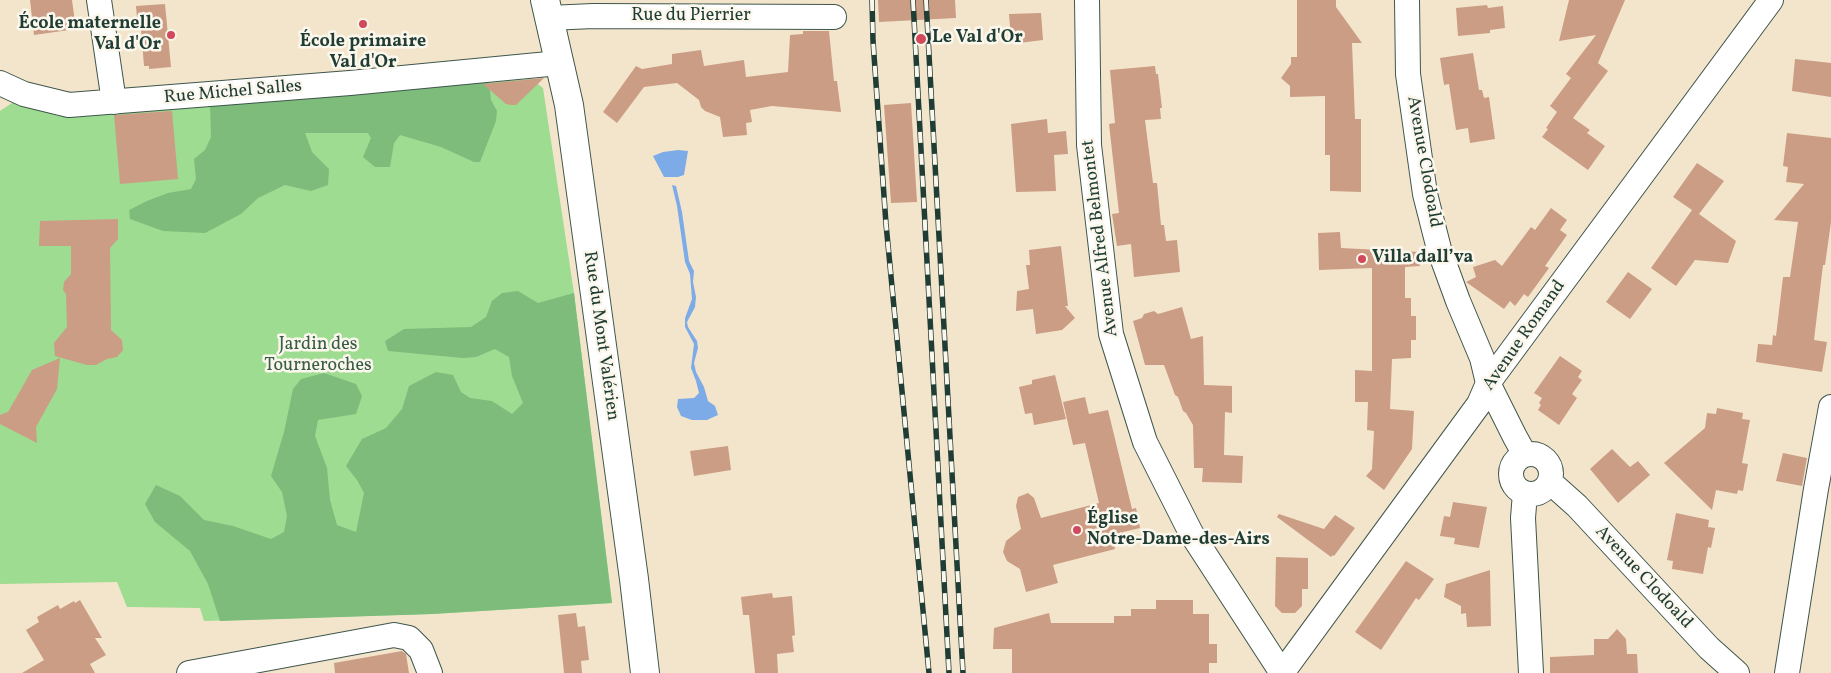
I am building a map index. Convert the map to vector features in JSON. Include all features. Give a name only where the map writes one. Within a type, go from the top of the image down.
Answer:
[{"type":"main road","name":"Rue du Mont Valérien","points":[[547,9],[569,105],[634,579],[645,673]]},
{"type":"street","points":[[98,0],[114,102]]},
{"type":"street","name":"Avenue Alfred Belmontet","points":[[1087,0],[1088,146],[1111,334],[1144,442],[1191,533],[1282,673]]},
{"type":"street","name":"Avenue Clodoald","points":[[1407,0],[1408,74],[1425,194],[1439,249],[1482,358],[1488,383],[1514,437],[1526,455]]},
{"type":"street","name":"Avenue Romand","points":[[1282,673],[1479,404],[1488,383],[1771,0]]},
{"type":"street","name":"Rue du Pierrier","points":[[547,9],[593,16],[834,17]]},
{"type":"street","name":"Rue Michel Salles","points":[[0,83],[24,94],[69,105],[340,84],[559,63]]},
{"type":"street","points":[[0,100],[24,94]]},
{"type":"street","points":[[1787,673],[1831,407]]},
{"type":"street","points":[[1526,455],[1538,455],[1544,459],[1552,473],[1550,482],[1543,490],[1537,493],[1526,493],[1514,485],[1512,471],[1517,460],[1526,455]]},
{"type":"street","name":"Avenue Clodoald","points":[[1550,482],[1577,506],[1709,648],[1738,673]]},
{"type":"street","points":[[1526,493],[1523,518],[1531,673]]},
{"type":"street","points":[[189,673],[394,635],[409,638],[421,650],[430,673]]},
{"type":"green space","name":"Jardin des Tourneroches","points":[[532,79],[543,88],[574,293],[612,603],[432,614],[204,621],[200,608],[127,607],[117,582],[0,584],[0,111],[15,101],[58,116]]},
{"type":"green space","points":[[489,82],[491,100],[497,111],[496,121],[480,162],[474,162],[441,147],[400,135],[394,143],[390,167],[375,167],[363,157],[371,138],[368,133],[305,133],[312,152],[329,169],[328,185],[311,191],[285,185],[258,198],[241,214],[205,233],[163,231],[130,219],[129,210],[147,201],[168,193],[191,189],[196,179],[194,159],[205,150],[211,137],[210,104]]},
{"type":"green space","points":[[518,291],[538,303],[574,293],[612,603],[432,614],[220,621],[208,584],[190,551],[155,522],[145,504],[156,485],[180,496],[204,520],[233,526],[271,539],[284,532],[287,516],[282,492],[271,476],[284,432],[293,389],[301,379],[324,373],[356,384],[362,396],[356,414],[318,420],[315,436],[327,468],[330,500],[337,525],[356,532],[364,493],[346,466],[362,439],[386,428],[402,409],[409,386],[436,372],[453,375],[461,392],[470,398],[492,401],[512,414],[523,403],[512,376],[509,357],[495,349],[476,357],[463,358],[388,351],[385,341],[404,329],[471,327],[486,317],[492,301],[502,293]]},
{"type":"water","points":[[688,151],[684,175],[664,177],[653,156],[663,152]]},
{"type":"water","points":[[672,185],[676,186],[689,261],[694,271],[695,307],[687,322],[697,341],[698,348],[694,363],[708,401],[715,406],[718,415],[707,420],[692,420],[681,416],[677,407],[678,399],[694,398],[699,393],[691,368],[694,344],[685,327],[685,318],[692,299],[690,274],[685,262]]},
{"type":"building","points":[[30,0],[72,0],[76,29],[34,35]]},
{"type":"building","points":[[878,0],[955,0],[956,18],[879,22]]},
{"type":"building","points":[[1297,0],[1336,0],[1336,7],[1362,43],[1352,43],[1355,119],[1361,119],[1361,192],[1330,191],[1330,155],[1325,155],[1325,96],[1290,97],[1290,86],[1281,78],[1291,64],[1291,57],[1297,57]]},
{"type":"building","points":[[1569,0],[1625,0],[1598,63],[1608,71],[1573,118],[1590,130],[1587,133],[1605,146],[1588,170],[1542,137],[1557,112],[1550,106],[1571,78],[1566,74],[1596,35],[1559,41]]},
{"type":"building","points":[[165,4],[171,67],[149,69],[149,66],[144,66],[141,29],[138,30],[136,6]]},
{"type":"building","points":[[1487,5],[1488,8],[1503,6],[1505,28],[1490,30],[1490,33],[1458,36],[1456,8]]},
{"type":"building","points":[[1041,13],[1043,40],[1019,43],[1019,39],[1011,39],[1009,14]]},
{"type":"building","points":[[803,31],[829,31],[834,81],[837,81],[841,112],[772,106],[750,110],[752,122],[746,123],[747,135],[723,137],[720,117],[705,111],[701,107],[699,100],[677,83],[644,87],[617,123],[603,112],[636,66],[642,69],[672,64],[672,54],[701,50],[704,66],[744,60],[746,77],[788,72],[790,35],[803,34]]},
{"type":"building","points":[[1473,53],[1479,90],[1482,90],[1484,98],[1489,97],[1495,139],[1470,143],[1468,128],[1456,130],[1449,84],[1444,85],[1440,58]]},
{"type":"building","points":[[1795,59],[1831,63],[1831,97],[1792,91]]},
{"type":"building","points":[[1155,66],[1156,74],[1158,74],[1162,108],[1160,108],[1161,119],[1145,120],[1153,183],[1157,183],[1161,225],[1164,225],[1166,241],[1177,240],[1180,272],[1134,277],[1131,244],[1117,246],[1112,214],[1119,213],[1109,124],[1115,123],[1110,70]]},
{"type":"building","points":[[544,78],[516,105],[506,104],[483,84]]},
{"type":"building","points":[[911,103],[917,202],[891,203],[884,105]]},
{"type":"building","points":[[172,111],[178,179],[120,184],[114,115]]},
{"type":"building","points":[[1047,119],[1048,133],[1066,131],[1068,154],[1054,155],[1056,191],[1016,192],[1011,124]]},
{"type":"building","points":[[1787,133],[1831,138],[1831,222],[1825,265],[1823,265],[1814,340],[1827,342],[1822,372],[1756,362],[1758,344],[1772,345],[1773,335],[1776,336],[1783,277],[1790,277],[1798,222],[1774,220],[1804,184],[1786,182],[1788,167],[1783,166]]},
{"type":"building","points":[[1697,163],[1724,181],[1699,214],[1736,241],[1728,263],[1695,260],[1676,286],[1651,268],[1692,210],[1673,197]]},
{"type":"building","points":[[1551,208],[1567,220],[1560,230],[1567,235],[1545,266],[1549,268],[1528,297],[1524,294],[1515,306],[1510,301],[1504,309],[1466,282],[1476,277],[1473,267],[1495,260],[1502,266],[1531,227],[1535,230]]},
{"type":"building","points":[[118,219],[118,239],[110,248],[111,330],[122,340],[123,350],[117,357],[107,359],[96,365],[87,365],[55,356],[54,343],[67,327],[66,294],[63,290],[64,282],[71,274],[71,246],[39,246],[40,221]]},
{"type":"building","points":[[1340,232],[1341,248],[1420,252],[1420,266],[1405,267],[1405,298],[1411,298],[1411,316],[1416,316],[1416,340],[1411,340],[1411,358],[1392,359],[1390,409],[1414,411],[1412,449],[1384,490],[1366,476],[1372,469],[1374,431],[1367,430],[1368,402],[1355,402],[1355,370],[1372,371],[1372,268],[1319,270],[1318,233]]},
{"type":"building","points":[[1061,246],[1068,306],[1065,306],[1075,318],[1062,330],[1036,334],[1033,309],[1016,311],[1017,291],[1029,289],[1026,265],[1030,265],[1029,250]]},
{"type":"building","points":[[1628,272],[1652,289],[1630,319],[1606,302]]},
{"type":"building","points":[[1182,307],[1191,339],[1203,336],[1204,385],[1232,386],[1232,413],[1225,412],[1224,455],[1243,456],[1242,483],[1202,482],[1203,468],[1194,468],[1193,425],[1183,411],[1178,397],[1175,395],[1164,365],[1145,365],[1133,321],[1142,318],[1144,314],[1154,311],[1158,314]]},
{"type":"building","points":[[1560,356],[1582,371],[1578,377],[1582,380],[1572,394],[1577,398],[1559,425],[1538,410],[1542,398],[1534,393]]},
{"type":"building","points":[[60,358],[57,389],[36,427],[37,443],[0,424],[0,415],[8,412],[32,370]]},
{"type":"building","points":[[1055,375],[1066,419],[1034,425],[1032,413],[1025,414],[1019,387],[1032,384],[1032,380]]},
{"type":"building","points":[[1085,397],[1089,414],[1108,410],[1132,509],[1136,508],[1140,528],[1123,532],[1125,542],[1114,545],[1115,549],[1053,565],[1058,583],[1026,592],[1020,569],[1007,561],[1003,552],[1006,541],[1021,529],[1016,506],[1018,497],[1028,493],[1034,498],[1041,518],[1099,503],[1085,443],[1073,445],[1063,402]]},
{"type":"building","points":[[1717,408],[1743,413],[1742,419],[1750,420],[1742,463],[1748,464],[1743,491],[1738,490],[1737,494],[1716,490],[1712,510],[1664,463],[1705,428],[1707,413],[1716,414]]},
{"type":"building","points":[[728,446],[731,470],[694,476],[690,451]]},
{"type":"building","points":[[1612,449],[1630,467],[1638,461],[1650,475],[1618,503],[1590,469]]},
{"type":"building","points":[[1783,453],[1807,458],[1802,486],[1776,481]]},
{"type":"building","points":[[1453,502],[1487,507],[1479,548],[1454,544],[1455,538],[1440,536],[1444,516],[1450,517]]},
{"type":"building","points":[[1676,513],[1709,520],[1708,527],[1715,528],[1711,548],[1708,547],[1703,574],[1672,569],[1673,561],[1667,560]]},
{"type":"building","points":[[1279,514],[1324,529],[1335,515],[1355,528],[1334,556],[1331,557],[1277,517]]},
{"type":"building","points":[[1276,557],[1308,558],[1308,589],[1302,589],[1302,606],[1295,613],[1282,613],[1275,606]]},
{"type":"building","points":[[1406,561],[1434,579],[1419,600],[1416,598],[1381,650],[1355,632]]},
{"type":"building","points":[[1490,570],[1491,626],[1467,627],[1466,613],[1461,614],[1461,606],[1444,597],[1446,584]]},
{"type":"building","points":[[772,593],[773,598],[792,596],[795,635],[792,636],[794,652],[777,654],[778,673],[755,673],[749,615],[743,615],[741,597]]},
{"type":"building","points":[[80,600],[102,638],[95,638],[106,655],[90,664],[95,673],[22,673],[44,660],[26,630],[39,622],[37,617],[58,605],[60,609],[74,601],[75,603]]},
{"type":"building","points":[[1156,600],[1193,600],[1193,614],[1209,614],[1209,644],[1217,644],[1217,663],[1209,663],[1209,673],[1012,673],[1012,649],[993,649],[994,628],[1049,613],[1051,623],[1114,623],[1114,616],[1131,616],[1131,609],[1156,609]]},
{"type":"building","points":[[576,613],[578,627],[585,626],[589,660],[581,661],[582,673],[564,673],[558,615]]},
{"type":"building","points":[[1617,629],[1626,639],[1627,654],[1637,654],[1638,673],[1550,673],[1550,657],[1594,655],[1594,639],[1608,639]]},
{"type":"building","points":[[402,651],[406,654],[409,673],[335,673],[334,663]]},
{"type":"railway","points":[[872,0],[873,41],[886,224],[929,673]]},
{"type":"railway","points":[[913,0],[949,673]]},
{"type":"railway","points":[[926,0],[963,673]]},
{"type":"place","name":"École primaire Val d'Or","points":[[363,24]]},
{"type":"place","name":"École maternelle Val d'Or","points":[[171,35]]},
{"type":"place","name":"Le Val d'Or","points":[[921,39]]},
{"type":"place","name":"Villa dall’va","points":[[1362,259]]},
{"type":"place","name":"Église Notre-Dame-des-Airs","points":[[1077,530]]}]
